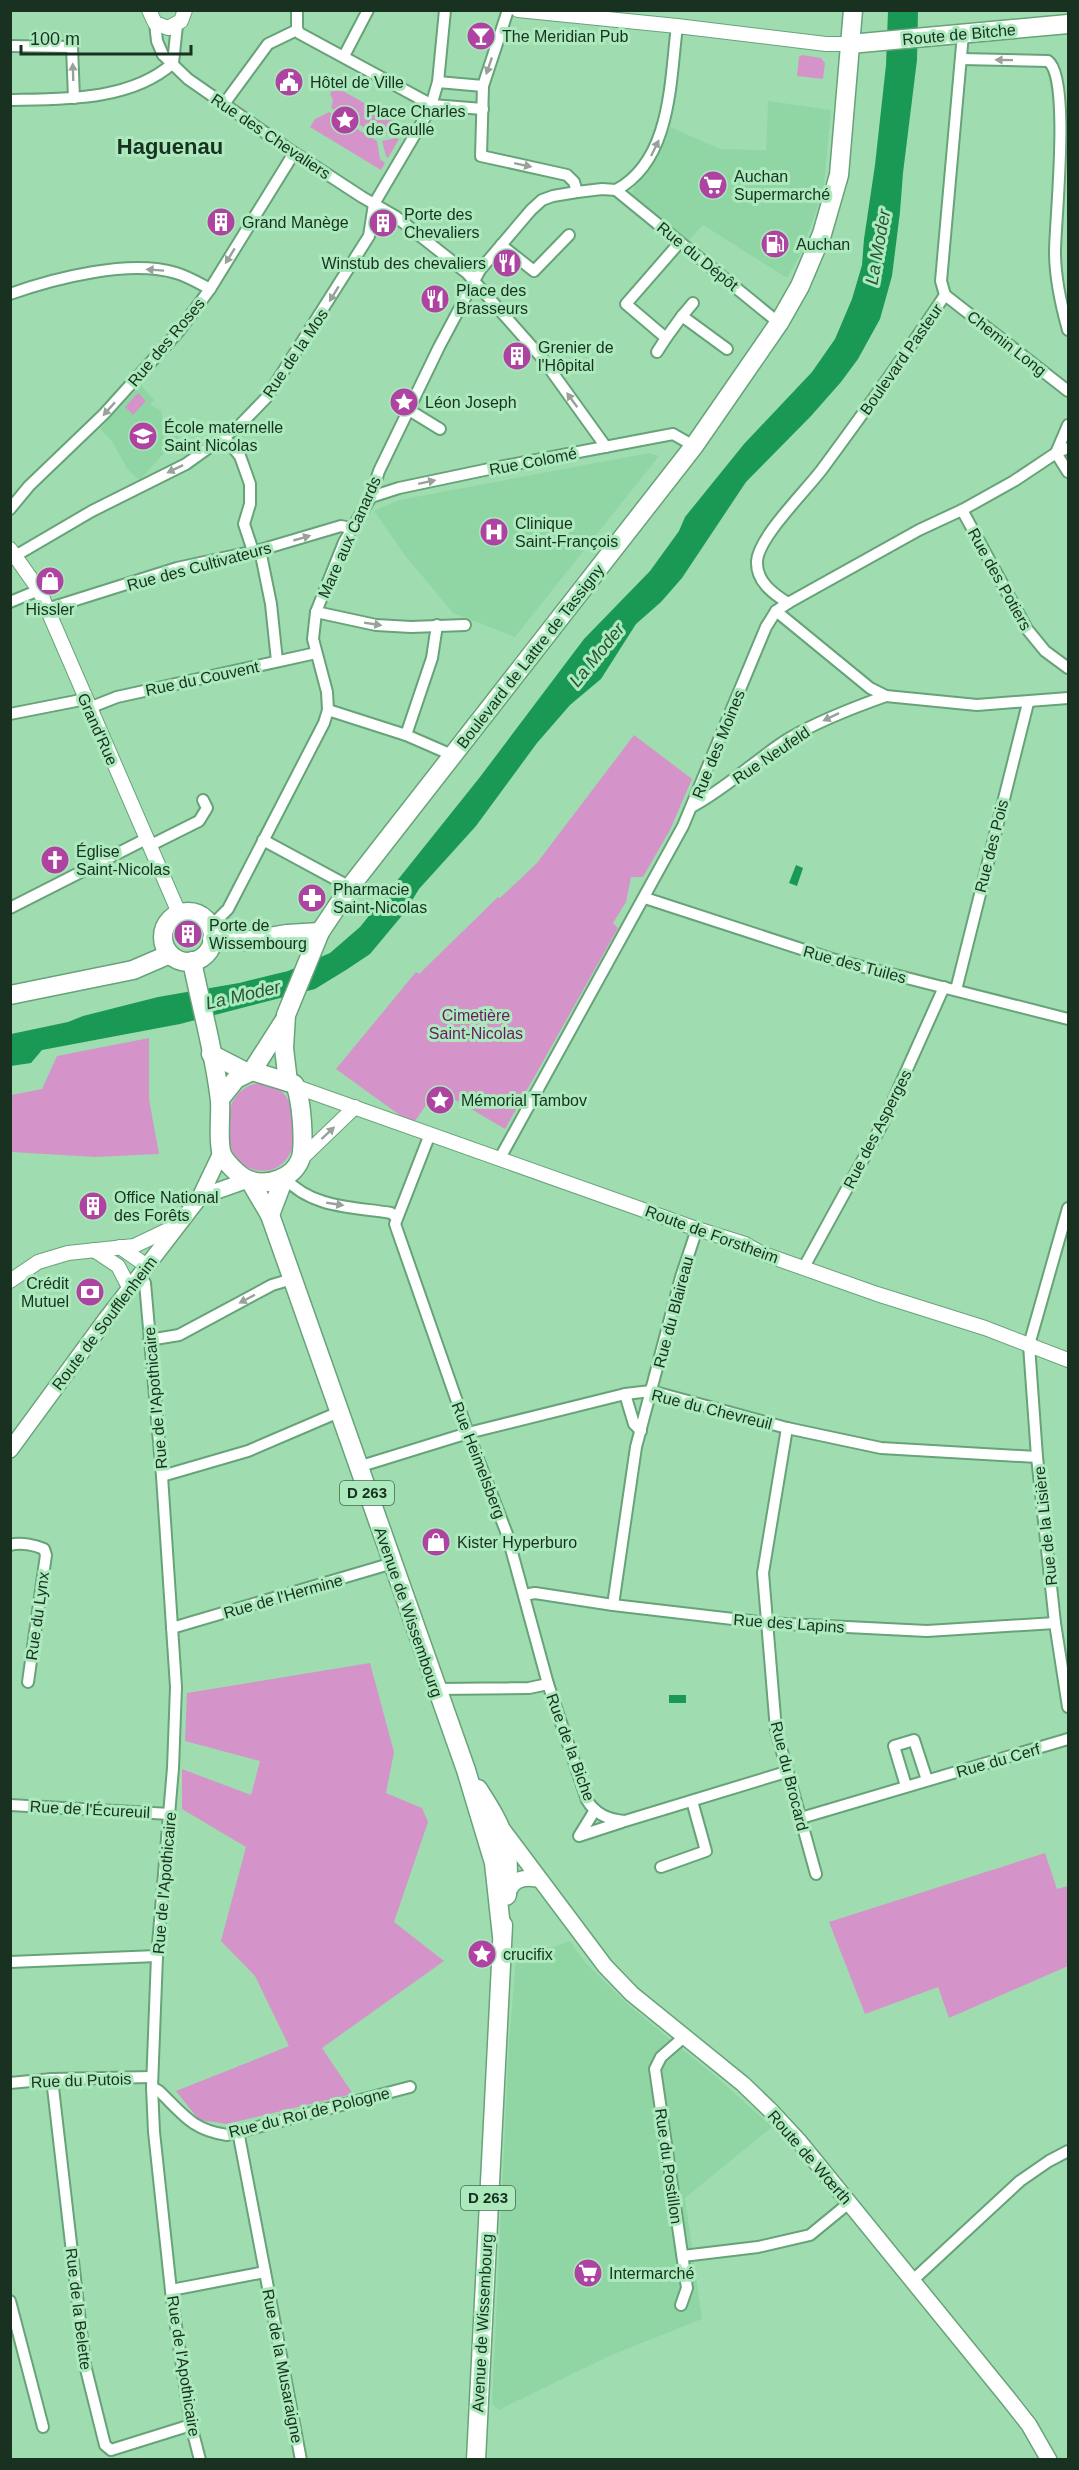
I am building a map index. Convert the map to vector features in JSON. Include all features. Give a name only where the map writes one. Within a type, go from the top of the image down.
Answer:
[{"type":"main road","name":"Boulevard de Lattre de Tassigny","points":[[285,1018],[312,949],[350,887],[694,446],[779,323],[811,263],[831,208],[841,153],[854,14]]},
{"type":"main road","name":"Route de Bitche","points":[[850,44],[1068,24]]},
{"type":"main road","points":[[211,931],[206,953],[192,961],[177,959],[170,954],[163,939],[164,931],[172,917],[179,913],[196,913],[211,931],[244,941],[287,934],[321,932]]},
{"type":"main road","points":[[10,995],[133,970],[170,954]]},
{"type":"main road","points":[[192,961],[220,1099],[221,1153],[229,1164],[249,1180]]},
{"type":"main road","points":[[220,1099],[236,1079],[249,1071],[285,1018]]},
{"type":"main road","points":[[270,1215],[284,1178],[301,1159],[302,1102],[292,1084],[284,1048],[285,1018]]},
{"type":"main road","points":[[209,1046],[249,1071],[292,1084]]},
{"type":"main road","name":"Route de Soufflenheim","points":[[10,1450],[200,1197],[221,1153]]},
{"type":"main road","points":[[200,1197],[249,1180],[284,1178]]},
{"type":"main road","name":"Avenue de Wissembourg","points":[[249,1180],[270,1215],[466,1770],[478,1814],[487,1827],[504,1867],[476,2460]]},
{"type":"main road","name":"Avenue de Wissembourg","points":[[466,1770],[502,1828],[507,1897],[502,1936]]},
{"type":"main road","name":"Route de Wœrth","points":[[502,1828],[604,1966],[632,1994],[743,2084],[772,2112],[1008,2397],[1029,2425],[1049,2460]]},
{"type":"main road","points":[[504,1867],[522,1859],[530,1865]]},
{"type":"main road","points":[[504,1867],[539,1881]]},
{"type":"main road","points":[[507,1897],[510,1887],[524,1877],[539,1881]]},
{"type":"street","points":[[297,10],[297,30]]},
{"type":"street","points":[[344,56],[368,10]]},
{"type":"street","points":[[374,204],[432,105],[438,82],[445,10]]},
{"type":"street","points":[[508,10],[483,86],[481,156],[564,174],[573,180],[577,192]]},
{"type":"street","points":[[518,10],[826,44],[850,44]]},
{"type":"street","points":[[152,17],[165,27],[183,16]]},
{"type":"street","points":[[10,100],[99,95],[160,73],[173,63],[183,16]]},
{"type":"street","name":"Rue des Chevaliers","points":[[152,17],[158,45],[163,55],[188,79],[294,153],[395,216],[474,281],[542,358],[606,447]]},
{"type":"street","points":[[616,190],[641,169],[655,150],[660,137],[665,118],[677,26]]},
{"type":"street","points":[[297,30],[432,105],[483,109]]},
{"type":"street","points":[[224,104],[268,44],[297,30]]},
{"type":"street","name":"Boulevard Pasteur","points":[[788,603],[770,591],[761,578],[757,562],[763,543],[828,461],[945,295],[941,281],[963,34]]},
{"type":"street","points":[[10,46],[72,47],[74,98]]},
{"type":"street","points":[[961,59],[1048,61],[1054,67],[1059,99],[1060,150],[1055,254],[1062,310],[1068,330]]},
{"type":"street","points":[[438,82],[483,86]]},
{"type":"street","name":"Rue des Roses","points":[[10,509],[29,486],[107,411],[179,331],[210,289],[294,153]]},
{"type":"street","name":"Mare aux Canards","points":[[328,710],[327,692],[315,652],[313,625],[316,612],[351,528],[371,497],[379,471],[474,281],[484,264],[540,201],[577,192],[616,190]]},
{"type":"street","name":"Rue du Dépôt","points":[[616,190],[779,323]]},
{"type":"street","name":"Rue de la Mos","points":[[12,554],[186,464],[239,426],[267,397],[323,312],[369,236],[374,204]]},
{"type":"street","points":[[501,245],[534,271],[569,235]]},
{"type":"street","points":[[666,338],[626,304],[680,242]]},
{"type":"street","points":[[10,294],[65,277],[116,270],[156,269],[177,273],[210,289]]},
{"type":"street","name":"Chemin Long","points":[[945,295],[1068,391]]},
{"type":"street","points":[[657,352],[693,303]]},
{"type":"street","points":[[682,316],[728,349]]},
{"type":"street","points":[[409,410],[440,429]]},
{"type":"street","points":[[1068,425],[1056,453],[1068,472]]},
{"type":"street","name":"Rue Colomé","points":[[371,497],[399,488],[494,468],[674,434],[694,446]]},
{"type":"street","points":[[224,437],[240,456],[249,483],[250,504],[244,524],[257,551],[271,604],[278,661]]},
{"type":"street","name":"Rue des Moines","points":[[500,1158],[693,806],[766,627],[776,611],[919,530],[962,510],[1014,481],[1056,453],[1068,448]]},
{"type":"street","name":"Rue des Potiers","points":[[962,510],[1027,629],[1045,651],[1068,668]]},
{"type":"street","name":"Rue des Cultivateurs","points":[[47,609],[177,568],[257,551],[341,526],[351,528]]},
{"type":"street","name":"Grand'Rue","points":[[12,554],[39,590],[179,913]]},
{"type":"street","points":[[10,602],[39,590]]},
{"type":"street","name":"Rue Neufeld","points":[[776,611],[870,688],[886,696],[976,705],[1028,703],[1068,698]]},
{"type":"street","points":[[316,612],[376,625],[411,627],[465,624]]},
{"type":"street","points":[[406,735],[432,658],[437,625]]},
{"type":"street","name":"Rue du Couvent","points":[[10,714],[76,701],[87,703],[315,652]]},
{"type":"street","name":"Rue Neufeld","points":[[693,806],[726,786],[788,740],[841,713],[886,696]]},
{"type":"street","name":"Rue des Pois","points":[[956,990],[1028,703]]},
{"type":"street","points":[[211,931],[228,909],[324,723],[328,710],[406,735],[452,755]]},
{"type":"street","points":[[10,908],[199,821],[207,808],[203,800]]},
{"type":"street","points":[[263,840],[350,887]]},
{"type":"street","name":"Rue des Tuiles","points":[[645,897],[832,959],[1068,1019]]},
{"type":"street","name":"Rue des Asperges","points":[[804,1267],[883,1123],[944,987]]},
{"type":"street","name":"Route de Forstheim","points":[[292,1084],[697,1229],[745,1244],[761,1253],[1068,1360]]},
{"type":"street","points":[[301,1159],[355,1107]]},
{"type":"street","points":[[284,1178],[299,1192],[319,1202],[391,1213],[397,1218],[430,1134]]},
{"type":"street","points":[[1029,1345],[1068,1208]]},
{"type":"street","name":"Rue Heimelsberg","points":[[397,1218],[397,1231],[468,1434],[507,1534],[548,1684]]},
{"type":"street","points":[[10,1281],[38,1262],[68,1253],[134,1246],[176,1226]]},
{"type":"street","name":"Rue du Blaireau","points":[[613,1605],[640,1431],[681,1277],[697,1229]]},
{"type":"street","points":[[120,1247],[143,1271]]},
{"type":"street","points":[[94,1250],[118,1266],[130,1288]]},
{"type":"street","name":"Rue de l'Apothicaire","points":[[143,1271],[162,1476],[176,1687],[170,1814],[157,1956],[152,2082],[154,2132],[171,2290],[191,2425],[200,2460]]},
{"type":"street","points":[[149,1340],[180,1335],[272,1286],[292,1279]]},
{"type":"street","name":"Rue de l'Apothicaire","points":[[130,1288],[146,1304]]},
{"type":"street","name":"Rue de la Lisière","points":[[1029,1345],[1037,1457],[1055,1623],[1068,1707]]},
{"type":"street","name":"Rue du Chevreuil","points":[[358,1467],[468,1434],[625,1394],[651,1391],[787,1428],[881,1448],[1037,1457]]},
{"type":"street","points":[[625,1394],[634,1424],[640,1431]]},
{"type":"street","points":[[162,1476],[248,1452],[339,1412]]},
{"type":"street","name":"Rue du Brocard","points":[[787,1428],[763,1573],[776,1730],[816,1874]]},
{"type":"street","name":"Rue du Lynx","points":[[10,1545],[37,1546],[44,1550],[46,1555],[28,1682]]},
{"type":"street","name":"Rue de l'Hermine","points":[[172,1628],[393,1563]]},
{"type":"street","name":"Rue des Lapins","points":[[524,1595],[535,1593],[613,1605],[767,1623],[927,1631],[1055,1623]]},
{"type":"street","points":[[437,1689],[529,1688],[548,1684]]},
{"type":"street","name":"Rue de la Biche","points":[[548,1684],[587,1800],[605,1817],[625,1821]]},
{"type":"street","name":"Rue du Cerf","points":[[801,1818],[1068,1739]]},
{"type":"street","points":[[906,1786],[894,1746],[914,1740],[927,1780]]},
{"type":"street","name":"Rue de la Biche","points":[[595,1810],[579,1836],[786,1772]]},
{"type":"street","points":[[661,1867],[706,1851],[692,1801]]},
{"type":"street","name":"Rue de l'Écureuil","points":[[10,1805],[170,1814]]},
{"type":"street","points":[[10,1962],[157,1956]]},
{"type":"street","name":"Rue du Postillon","points":[[681,2305],[687,2288],[655,2069],[661,2057],[684,2037]]},
{"type":"street","name":"Rue du Putois","points":[[10,2083],[52,2079],[152,2082]]},
{"type":"street","name":"Rue de la Belette","points":[[52,2079],[85,2365],[105,2445],[111,2450],[191,2425]]},
{"type":"street","name":"Rue du Roi de Pologne","points":[[152,2082],[194,2125],[209,2132],[227,2135],[410,2087]]},
{"type":"street","name":"Rue de la Musaraigne","points":[[238,2131],[301,2460]]},
{"type":"street","points":[[912,2282],[1020,2181],[1068,2151]]},
{"type":"street","points":[[683,2256],[758,2247],[810,2235],[849,2203]]},
{"type":"street","name":"Rue de la Musaraigne","points":[[171,2290],[265,2272]]},
{"type":"street","points":[[10,2301],[43,2427]]},
{"type":"shaded area","points":[[768,101],[831,110],[824,185],[801,253],[787,278],[703,225],[689,240],[632,194],[653,163],[670,127],[720,149],[766,150]]},
{"type":"shaded area","name":"École maternelle Saint Nicolas","points":[[141,385],[154,400],[150,405],[161,410],[163,421],[168,425],[172,422],[183,432],[140,480],[128,470],[112,441],[100,429]]},
{"type":"shaded area","name":"Clinique Saint-François","points":[[649,453],[659,456],[515,637],[453,613],[404,554],[374,511],[399,500]]},
{"type":"shaded area","points":[[570,1941],[585,1962],[627,2004],[720,2080],[772,2127],[685,2198],[702,2319],[609,2356],[499,2410],[492,2404],[509,2042],[516,1960]]},
{"type":"green space","points":[[802,55],[821,58],[825,63],[823,79],[797,76],[799,57]]},
{"type":"green space","points":[[334,86],[407,127],[403,133],[398,131],[379,136],[331,108],[333,100],[330,94]]},
{"type":"green space","points":[[329,112],[377,141],[380,159],[385,163],[381,170],[310,127],[315,119]]},
{"type":"green space","points":[[399,139],[388,158],[382,141]]},
{"type":"green space","points":[[138,393],[146,401],[133,415],[125,407]]},
{"type":"green space","name":"Cimetière Saint-Nicolas","points":[[634,735],[692,779],[670,830],[643,877],[631,877],[626,902],[613,923],[618,928],[505,1129],[437,1089],[415,1121],[401,1116],[336,1069],[416,972],[419,974],[498,897],[500,898],[537,863]]},
{"type":"green space","points":[[149,1038],[149,1099],[159,1154],[95,1157],[11,1152],[11,1095],[42,1089],[57,1056]]},
{"type":"green space","points":[[258,1083],[273,1086],[284,1094],[292,1107],[295,1123],[295,1139],[290,1153],[282,1164],[270,1170],[253,1169],[240,1162],[231,1149],[227,1133],[228,1117],[233,1101],[243,1089]]},
{"type":"green space","points":[[370,1663],[394,1752],[386,1793],[422,1808],[428,1822],[394,1922],[444,1961],[322,2048],[353,2094],[227,2124],[199,2120],[176,2091],[289,2046],[255,1976],[221,1941],[246,1847],[182,1809],[182,1769],[251,1795],[260,1761],[185,1741],[187,1693]]},
{"type":"green space","points":[[1045,1853],[1057,1889],[1068,1886],[1068,1966],[949,2018],[938,1987],[865,2014],[829,1922]]},
{"type":"water","name":"La Moder","points":[[888,11],[918,11],[917,60],[892,276],[880,319],[858,359],[841,382],[746,482],[682,578],[661,602],[636,624],[601,679],[570,705],[537,743],[476,826],[419,889],[405,912],[370,954],[346,970],[315,989],[180,1024],[42,1050],[31,1063],[11,1066],[11,1034],[68,1022],[158,997],[239,983],[288,971],[330,953],[360,927],[480,777],[584,639],[650,571],[679,531],[685,517],[744,444],[812,372],[835,339],[852,299],[862,265],[886,65]]},
{"type":"water","points":[[796,865],[803,868],[797,886],[789,883]]},
{"type":"water","points":[[669,1695],[686,1695],[686,1703],[669,1703]]},
{"type":"place","name":"The Meridian Pub","points":[[481,36]]},
{"type":"place","name":"Hôtel de Ville","points":[[289,82]]},
{"type":"place","name":"Place Charles de Gaulle","points":[[345,120]]},
{"type":"place","name":"Auchan Supermarché","points":[[713,185]]},
{"type":"place","name":"Grand Manège","points":[[221,222]]},
{"type":"place","name":"Porte des Chevaliers","points":[[383,223]]},
{"type":"place","name":"Auchan","points":[[775,244]]},
{"type":"place","name":"Winstub des chevaliers","points":[[507,263]]},
{"type":"place","name":"Place des Brasseurs","points":[[435,299]]},
{"type":"place","name":"Grenier de l'Hôpital","points":[[517,356]]},
{"type":"place","name":"Léon Joseph","points":[[404,402]]},
{"type":"place","name":"École maternelle Saint Nicolas","points":[[143,436]]},
{"type":"place","name":"Clinique Saint-François","points":[[494,532]]},
{"type":"place","name":"Hissler","points":[[50,581]]},
{"type":"place","name":"Église Saint-Nicolas","points":[[55,860]]},
{"type":"place","name":"Pharmacie Saint-Nicolas","points":[[312,898]]},
{"type":"place","name":"Porte de Wissembourg","points":[[188,934]]},
{"type":"place","name":"Mémorial Tambov","points":[[440,1100]]},
{"type":"place","name":"Office National des Forêts","points":[[93,1206]]},
{"type":"place","name":"Crédit Mutuel","points":[[90,1292]]},
{"type":"place","name":"Kister Hyperburo","points":[[436,1542]]},
{"type":"place","name":"crucifix","points":[[482,1954]]},
{"type":"place","name":"Intermarché","points":[[588,2273]]},
{"type":"district","name":"Haguenau","points":[[170,146]]}]
